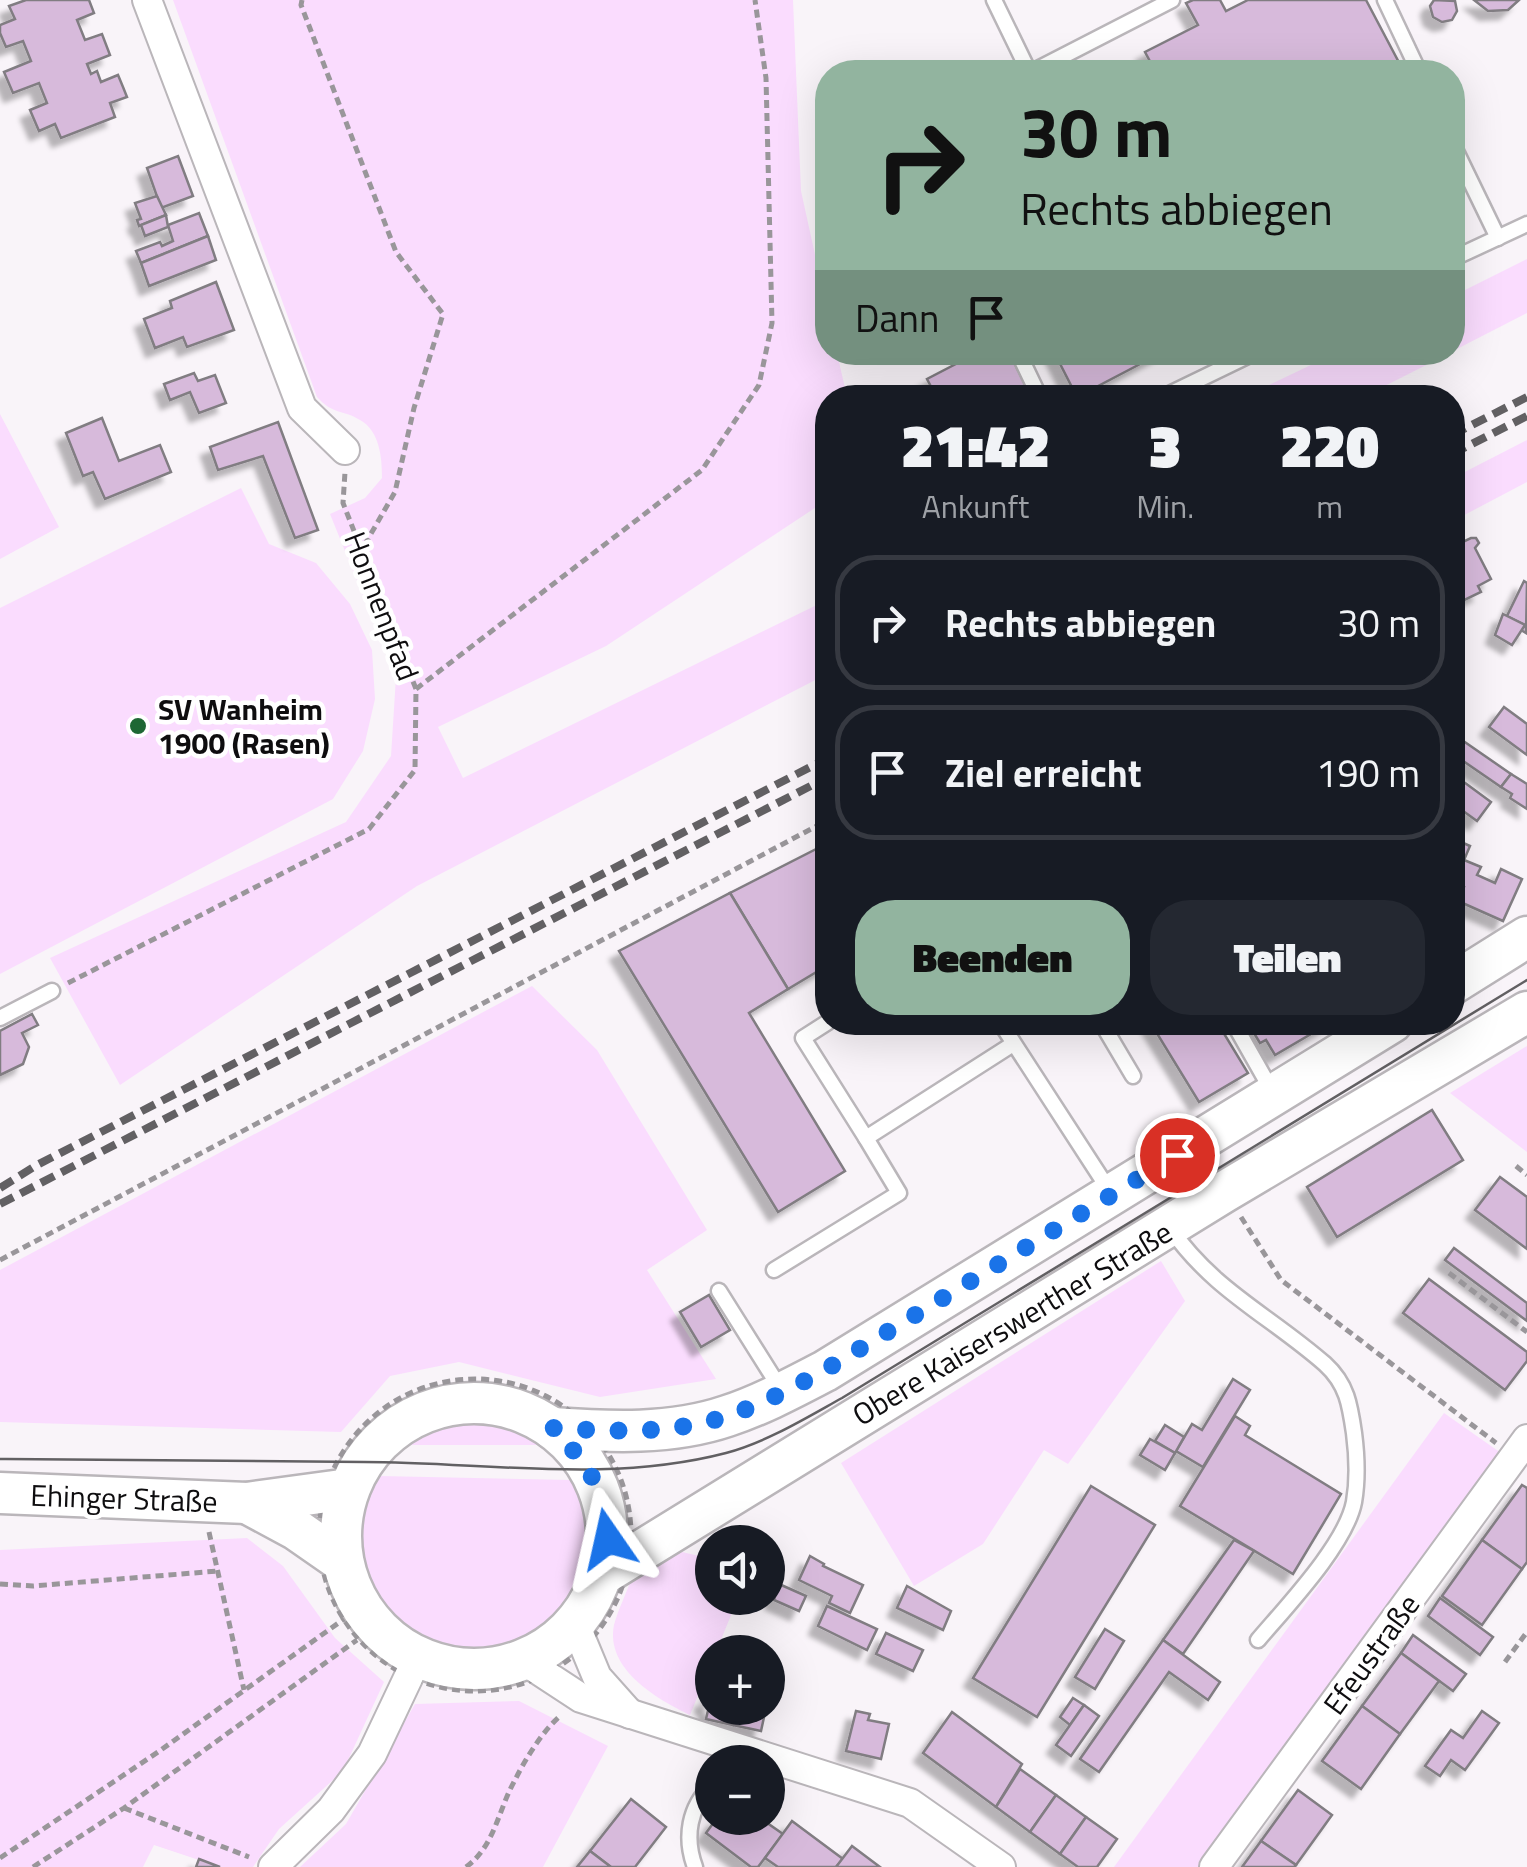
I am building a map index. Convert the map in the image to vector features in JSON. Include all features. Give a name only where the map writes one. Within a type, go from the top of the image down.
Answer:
[{"type":"street","points":[[147,0],[302,408],[346,450]]},
{"type":"street","points":[[1465,976],[1527,937]]},
{"type":"street","name":"Obere Kaiserswerther Straße","points":[[616,1565],[1224,1192],[1527,1012]]},
{"type":"street","name":"Obere Kaiserswerther Straße","points":[[571,1429],[654,1430],[725,1417],[784,1392],[1275,1096],[1365,1035]]},
{"type":"street","points":[[534,1668],[551,1645],[575,1624],[616,1565],[603,1503],[571,1429],[516,1410],[478,1403],[438,1408],[402,1424],[372,1450],[338,1490],[343,1562],[356,1598],[412,1668],[534,1668],[581,1698],[710,1745]]},
{"type":"street","name":"Efeustraße","points":[[1214,1867],[1520,1448]]},
{"type":"street","name":"Ehinger Straße","points":[[0,1494],[248,1503],[338,1490]]},
{"type":"street","name":"Ehinger Straße","points":[[248,1503],[343,1562]]},
{"type":"street","points":[[575,1624],[597,1676],[631,1716]]},
{"type":"street","points":[[274,1867],[332,1810],[372,1754],[412,1668]]},
{"type":"street","points":[[785,1768],[910,1802],[1001,1867]]},
{"type":"lane","points":[[994,0],[1024,60]]},
{"type":"lane","points":[[1385,0],[1413,60]]},
{"type":"lane","points":[[1053,60],[1162,2]]},
{"type":"lane","points":[[1465,170],[1498,238]]},
{"type":"lane","points":[[1465,253],[1527,224]]},
{"type":"lane","points":[[1187,385],[1229,365]]},
{"type":"lane","points":[[0,1018],[52,991]]},
{"type":"lane","points":[[774,1270],[899,1193],[803,1038],[815,1030]]},
{"type":"lane","points":[[1008,1035],[1112,1195]]},
{"type":"lane","points":[[1108,1035],[1133,1076]]},
{"type":"lane","points":[[1240,1035],[1275,1096]]},
{"type":"lane","points":[[866,1138],[1013,1044]]},
{"type":"lane","points":[[1170,1228],[1212,1280],[1327,1366],[1345,1388],[1351,1409],[1357,1474],[1349,1520],[1300,1591],[1258,1640]]},
{"type":"lane","points":[[719,1290],[784,1392]]},
{"type":"lane","points":[[695,1809],[688,1823],[696,1867]]},
{"type":"path","points":[[302,0],[396,252],[443,314],[414,408],[396,492],[361,550]]},
{"type":"path","points":[[416,688],[702,470],[759,385],[772,323],[766,78],[756,0]]},
{"type":"path","name":"Honnenpfad","points":[[52,991],[369,830],[415,770],[416,688],[344,503],[346,450]]},
{"type":"path","points":[[0,1260],[815,827]]},
{"type":"path","points":[[1516,1166],[1527,1174]]},
{"type":"path","points":[[1224,1192],[1281,1280],[1520,1448]]},
{"type":"path","points":[[1449,1273],[1527,1332]]},
{"type":"path","points":[[338,1490],[350,1439],[377,1412],[412,1391],[440,1382],[483,1380],[514,1384],[550,1398],[571,1429],[611,1456],[630,1510],[616,1565]]},
{"type":"path","points":[[208,1528],[244,1690]]},
{"type":"path","points":[[0,1584],[33,1586],[218,1571]]},
{"type":"path","points":[[0,1858],[344,1618]]},
{"type":"path","points":[[1506,1662],[1527,1632]]},
{"type":"path","points":[[34,1867],[124,1808],[357,1640],[375,1658],[412,1668],[445,1690],[484,1692],[508,1688],[534,1668]]},
{"type":"path","points":[[466,1867],[482,1856],[514,1780],[550,1726],[581,1698]]},
{"type":"path","points":[[124,1808],[274,1867]]},
{"type":"shaded area","points":[[173,0],[793,0],[801,191],[815,255],[815,365],[840,365],[844,385],[815,385],[815,508],[606,646],[438,727],[463,778],[815,606],[815,680],[417,886],[120,1085],[50,958],[346,822],[391,756],[396,677],[330,514],[365,498],[382,478],[378,446],[367,425],[328,407],[317,397]]},
{"type":"shaded area","points":[[1527,259],[1527,313],[1465,345],[1465,290]]},
{"type":"shaded area","points":[[1311,365],[1426,365],[1387,385],[1269,385]]},
{"type":"shaded area","points":[[0,414],[59,527],[0,559]]},
{"type":"shaded area","points":[[1527,440],[1527,482],[1465,515],[1465,472]]},
{"type":"shaded area","points":[[241,488],[269,544],[316,563],[350,604],[372,650],[375,699],[363,751],[333,799],[0,974],[0,608]]},
{"type":"shaded area","points":[[532,986],[597,1050],[707,1230],[647,1270],[716,1379],[600,1397],[459,1362],[390,1376],[341,1432],[0,1422],[0,1270]]},
{"type":"shaded area","points":[[1527,1046],[1527,1152],[1450,1093]]},
{"type":"shaded area","points":[[1161,1261],[1185,1301],[1068,1464],[1044,1450],[983,1544],[914,1586],[841,1463]]},
{"type":"shaded area","points":[[1444,1413],[1501,1453],[1199,1867],[1114,1867]]},
{"type":"shaded area","points":[[479,1420],[517,1428],[545,1445],[411,1445],[442,1424]]},
{"type":"shaded area","points":[[380,1476],[571,1480],[588,1514],[588,1543],[583,1569],[565,1604],[538,1632],[502,1649],[467,1651],[426,1637],[388,1612],[369,1576],[359,1539],[363,1508]]},
{"type":"shaded area","points":[[247,1538],[283,1566],[335,1638],[384,1682],[343,1771],[279,1829],[253,1867],[220,1867],[154,1845],[143,1867],[0,1867],[0,1550]]},
{"type":"shaded area","points":[[682,1552],[695,1555],[695,1615],[731,1615],[723,1635],[695,1635],[695,1703],[690,1715],[649,1691],[625,1669],[617,1655],[614,1625],[631,1580]]},
{"type":"shaded area","points":[[519,1701],[608,1746],[543,1867],[300,1867],[346,1824],[415,1704]]},
{"type":"building","points":[[26,0],[89,0],[94,13],[77,20],[85,40],[102,34],[110,55],[87,64],[91,74],[97,71],[101,82],[118,75],[127,97],[110,103],[115,117],[61,138],[55,124],[39,131],[30,110],[47,103],[39,83],[13,93],[4,72],[31,61],[23,41],[6,47],[0,33],[0,25],[15,19],[9,6]]},
{"type":"building","points":[[1220,0],[1226,11],[1248,0],[1366,0],[1398,60],[1149,60],[1145,52],[1198,25],[1186,3]]},
{"type":"building","points":[[1434,0],[1455,1],[1457,11],[1452,20],[1442,22],[1433,17],[1430,6]]},
{"type":"building","points":[[1474,0],[1519,0],[1508,10],[1488,11]]},
{"type":"building","points":[[178,156],[193,196],[161,208],[147,168]]},
{"type":"building","points":[[157,196],[166,215],[139,226],[137,220],[141,219],[135,203]]},
{"type":"building","points":[[199,213],[208,236],[141,263],[136,251],[173,241],[168,225]]},
{"type":"building","points":[[166,215],[168,227],[145,236],[141,225]]},
{"type":"building","points":[[208,236],[216,260],[149,286],[141,263]]},
{"type":"building","points":[[216,282],[234,330],[187,347],[183,337],[155,348],[144,319],[172,308],[170,301]]},
{"type":"building","points":[[954,365],[1016,365],[1026,385],[930,385],[927,379]]},
{"type":"building","points":[[1061,365],[1138,365],[1100,385],[1071,385]]},
{"type":"building","points":[[194,373],[198,381],[215,375],[226,403],[199,413],[190,392],[170,400],[164,384]]},
{"type":"building","points":[[102,418],[119,461],[160,445],[171,472],[105,499],[93,472],[83,476],[66,433]]},
{"type":"building","points":[[278,422],[318,530],[295,538],[263,456],[218,470],[210,447]]},
{"type":"building","points":[[1476,538],[1479,543],[1475,548],[1491,579],[1478,586],[1481,592],[1465,600],[1465,541]]},
{"type":"building","points":[[1524,581],[1526,633],[1521,630],[1525,625],[1507,616]]},
{"type":"building","points":[[1503,614],[1525,625],[1512,645],[1495,635]]},
{"type":"building","points":[[1504,707],[1527,724],[1527,755],[1489,727]]},
{"type":"building","points":[[1465,742],[1511,774],[1501,787],[1465,762]]},
{"type":"building","points":[[1511,774],[1527,784],[1527,809],[1501,787]]},
{"type":"building","points":[[1465,783],[1491,802],[1477,821],[1465,812]]},
{"type":"building","points":[[815,850],[815,973],[788,989],[730,893]]},
{"type":"building","points":[[1465,860],[1481,867],[1477,875],[1495,883],[1501,869],[1522,879],[1503,921],[1465,904]]},
{"type":"building","points":[[730,893],[788,989],[749,1013],[845,1171],[778,1212],[619,951]]},
{"type":"building","points":[[32,1014],[38,1025],[22,1033],[29,1047],[23,1064],[0,1075],[0,1031]]},
{"type":"building","points":[[1158,1035],[1225,1035],[1248,1073],[1199,1102]]},
{"type":"building","points":[[1255,1035],[1309,1035],[1275,1055],[1266,1040],[1260,1043]]},
{"type":"building","points":[[1432,1110],[1463,1160],[1337,1237],[1307,1187]]},
{"type":"building","points":[[1500,1177],[1527,1197],[1527,1249],[1475,1210]]},
{"type":"building","points":[[1454,1248],[1527,1303],[1527,1321],[1445,1260]]},
{"type":"building","points":[[1429,1279],[1527,1352],[1527,1361],[1505,1390],[1403,1313]]},
{"type":"building","points":[[709,1295],[730,1330],[701,1347],[680,1312]]},
{"type":"building","points":[[1233,1379],[1250,1390],[1203,1467],[1176,1451],[1192,1424],[1202,1430]]},
{"type":"building","points":[[1235,1416],[1250,1426],[1245,1435],[1341,1494],[1293,1574],[1180,1506]]},
{"type":"building","points":[[1165,1425],[1184,1437],[1175,1453],[1155,1441]]},
{"type":"building","points":[[1150,1439],[1175,1453],[1165,1470],[1140,1455]]},
{"type":"building","points":[[1522,1485],[1527,1488],[1527,1562],[1522,1569],[1482,1540]]},
{"type":"building","points":[[1091,1486],[1155,1525],[1037,1717],[973,1678]]},
{"type":"building","points":[[1234,1540],[1254,1551],[1183,1654],[1163,1640]]},
{"type":"building","points":[[1482,1540],[1522,1569],[1482,1625],[1442,1596]]},
{"type":"building","points":[[810,1556],[863,1585],[850,1613],[829,1603],[832,1596],[799,1580]]},
{"type":"building","points":[[907,1586],[951,1611],[943,1630],[897,1608]]},
{"type":"building","points":[[785,1587],[806,1596],[799,1611],[785,1605]]},
{"type":"building","points":[[1440,1598],[1493,1637],[1480,1655],[1428,1616]]},
{"type":"building","points":[[827,1606],[877,1629],[867,1650],[818,1626]]},
{"type":"building","points":[[1105,1629],[1124,1641],[1095,1689],[1075,1677]]},
{"type":"building","points":[[886,1633],[923,1650],[913,1671],[876,1654]]},
{"type":"building","points":[[1413,1635],[1466,1674],[1453,1691],[1401,1653]]},
{"type":"building","points":[[1163,1640],[1220,1682],[1208,1700],[1169,1672],[1099,1772],[1080,1759]]},
{"type":"building","points":[[1401,1653],[1439,1681],[1400,1734],[1362,1706]]},
{"type":"building","points":[[1073,1698],[1084,1705],[1070,1725],[1060,1717]]},
{"type":"building","points":[[1084,1705],[1099,1716],[1071,1756],[1056,1745]]},
{"type":"building","points":[[1362,1706],[1400,1734],[1361,1789],[1322,1761]]},
{"type":"building","points":[[856,1711],[870,1714],[868,1720],[889,1724],[881,1759],[846,1751]]},
{"type":"building","points":[[1482,1711],[1499,1723],[1465,1770],[1451,1760],[1440,1776],[1425,1766],[1451,1730],[1463,1738]]},
{"type":"building","points":[[952,1712],[1022,1764],[996,1807],[923,1753]]},
{"type":"building","points":[[733,1725],[762,1725],[761,1731]]},
{"type":"building","points":[[1020,1769],[1056,1795],[1030,1832],[996,1807]]},
{"type":"building","points":[[1298,1790],[1332,1815],[1296,1865],[1261,1841]]},
{"type":"building","points":[[1056,1795],[1086,1817],[1060,1854],[1030,1832]]},
{"type":"building","points":[[631,1799],[666,1827],[635,1867],[611,1867],[590,1851]]},
{"type":"building","points":[[1086,1817],[1117,1839],[1097,1867],[1078,1867],[1060,1854]]},
{"type":"building","points":[[792,1821],[843,1859],[836,1867],[778,1867],[765,1858]]},
{"type":"building","points":[[709,1835],[782,1835],[758,1867],[751,1867]]},
{"type":"building","points":[[1261,1841],[1296,1865],[1242,1867]]},
{"type":"building","points":[[852,1846],[880,1867],[836,1867]]},
{"type":"building","points":[[590,1851],[611,1867],[577,1867]]},
{"type":"building","points":[[199,1859],[220,1867],[196,1867]]},
{"type":"tram line","points":[[1465,1018],[1527,980]]},
{"type":"tram line","points":[[0,1459],[364,1462],[591,1469],[681,1462],[726,1453],[786,1429],[842,1398],[1437,1035]]},
{"type":"railway","points":[[1465,428],[1527,397]]},
{"type":"railway","points":[[1465,447],[1527,416]]},
{"type":"railway","points":[[0,1188],[37,1165],[815,765]]},
{"type":"railway","points":[[0,1204],[815,784]]},
{"type":"place","name":"SV Wanheim 1900 (Rasen)","points":[[138,726]]},
{"type":"route","points":[[608,1539],[603,1503],[590,1470],[552,1428],[654,1430],[725,1417],[784,1392],[1177,1155]]}]
